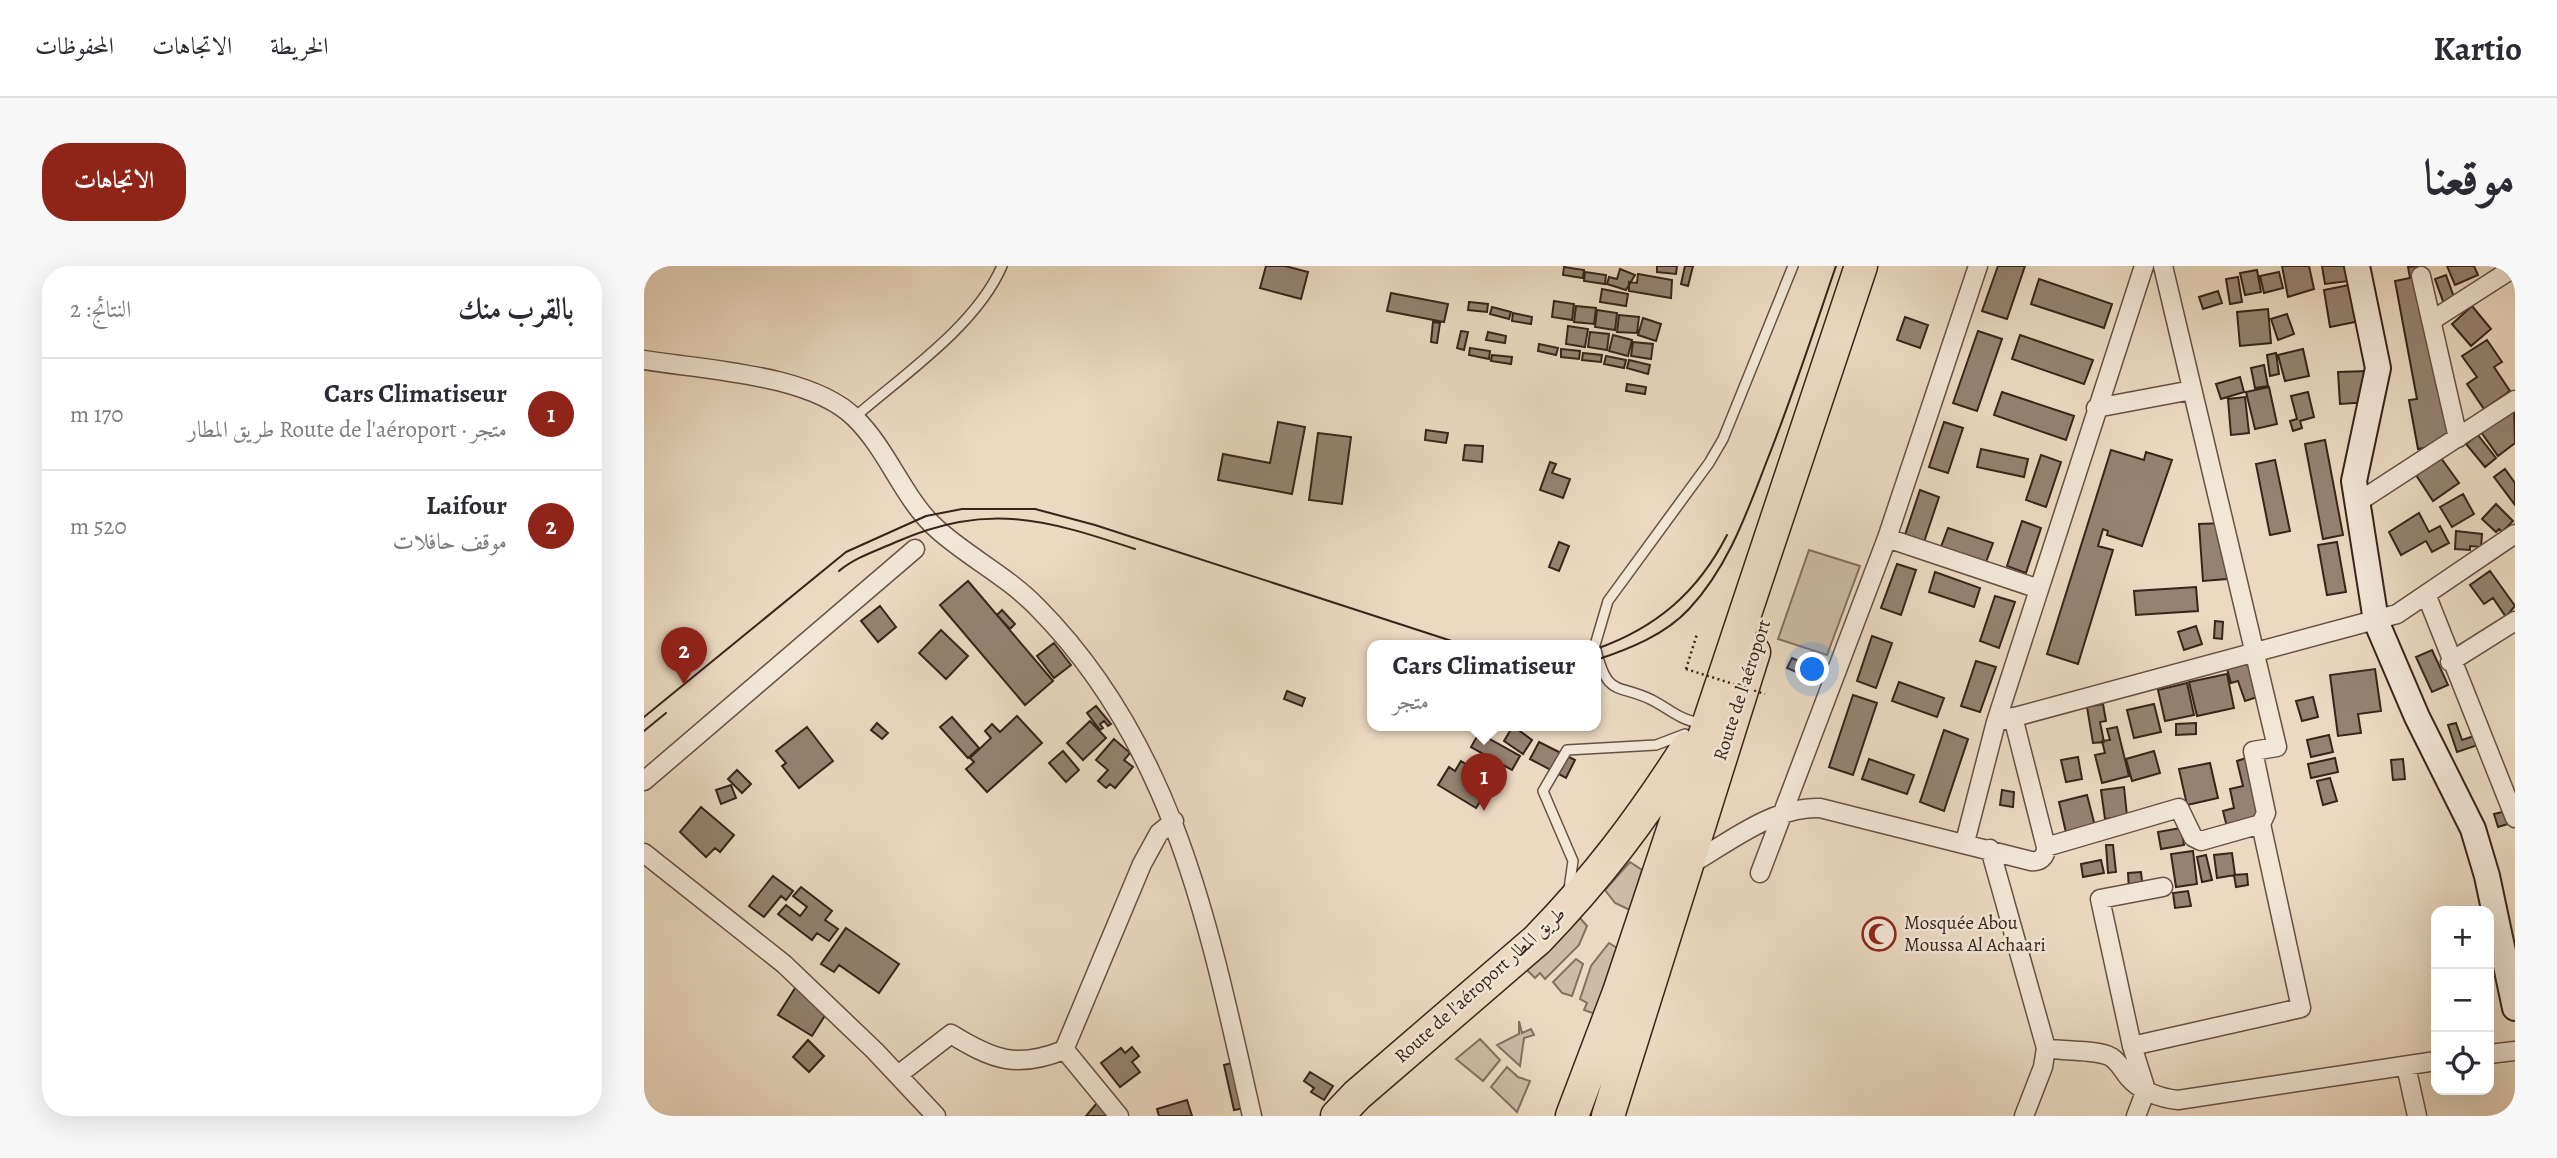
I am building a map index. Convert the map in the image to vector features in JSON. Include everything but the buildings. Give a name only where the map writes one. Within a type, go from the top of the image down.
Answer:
[{"type":"highway","name":"Route de l'aéroport طريق المطار","points":[[1337,1116],[1357,1095],[1537,940],[1563,913],[1616,854],[1692,741],[1707,726],[1861,266]]},
{"type":"highway","name":"Route de l'aéroport","points":[[1610,1106],[1759,636],[1884,266]]},
{"type":"highway","points":[[1573,1116],[1619,992],[1707,726]]},
{"type":"street","points":[[1760,873],[1780,813],[1887,538],[1978,266]]},
{"type":"street","points":[[1965,842],[2005,719],[2039,589],[2144,266]]},
{"type":"street","points":[[2132,1046],[2301,1008],[2261,824],[2266,813],[2253,751],[2277,747],[2163,266]]},
{"type":"street","points":[[2357,266],[2378,369],[2354,481],[2376,621],[2417,717],[2473,829],[2487,876],[2515,1008]]},
{"type":"street","points":[[2431,321],[2515,267]]},
{"type":"street","points":[[2421,276],[2458,438]]},
{"type":"street","points":[[644,360],[788,383],[825,396],[855,417],[934,526],[1037,606],[1078,655],[1117,706],[1174,821],[1208,922],[1252,1116]]},
{"type":"street","points":[[2096,408],[2192,390]]},
{"type":"street","points":[[2356,504],[2515,400]]},
{"type":"street","points":[[2005,719],[2257,654],[2397,614],[2515,534]]},
{"type":"street","points":[[1887,538],[2039,589]]},
{"type":"street","points":[[644,781],[915,549]]},
{"type":"street","points":[[2426,594],[2450,662],[2515,815]]},
{"type":"street","points":[[2450,662],[2515,621]]},
{"type":"street","points":[[1686,867],[1780,813],[1799,807],[1820,808],[1965,842],[2034,862],[2043,858],[2046,847],[2005,719]]},
{"type":"street","points":[[2046,847],[2179,807],[2193,837],[2201,841],[2261,824]]},
{"type":"street","points":[[898,1075],[951,1034],[980,1052],[1009,1060],[1038,1060],[1064,1049],[1142,864],[1158,833],[1174,821]]},
{"type":"street","points":[[1990,849],[2046,1048],[2043,1067],[2024,1116]]},
{"type":"street","points":[[644,853],[784,964],[898,1075],[936,1116]]},
{"type":"street","points":[[2136,1116],[2146,1090],[2132,1046],[2100,900],[2163,887]]},
{"type":"street","points":[[2046,1048],[2069,1053],[2104,1054],[2116,1062],[2134,1084],[2178,1100],[2431,1063]]},
{"type":"street","points":[[1064,1049],[1119,1116]]},
{"type":"street","points":[[2494,1053],[2515,1051]]},
{"type":"street","points":[[2406,1066],[2417,1116]]},
{"type":"lane","points":[[855,417],[965,320],[991,287],[1002,266]]},
{"type":"lane","points":[[1598,640],[1608,601],[1709,463],[1723,439],[1793,266]]},
{"type":"lane","points":[[1601,666],[1603,674],[1616,690],[1652,700],[1678,719],[1707,726]]},
{"type":"lane","points":[[1563,913],[1573,861],[1543,791],[1567,750],[1656,745],[1707,726]]},
{"type":"path","points":[[1697,634],[1686,669],[1765,694]]},
{"type":"shaded area","points":[[1809,550],[1860,566],[1827,655],[1778,639]]},
{"type":"shaded area","points":[[1630,862],[1642,870],[1630,910],[1615,903],[1605,890]]},
{"type":"shaded area","points":[[1580,918],[1587,926],[1579,945],[1545,979],[1540,973],[1535,978],[1526,969]]},
{"type":"shaded area","points":[[1609,943],[1617,948],[1595,1014],[1584,1010],[1587,1003],[1580,999],[1591,966]]},
{"type":"shaded area","points":[[1576,959],[1583,964],[1572,996],[1562,993],[1553,982]]},
{"type":"shaded area","points":[[1519,1021],[1522,1033],[1531,1029],[1534,1035],[1524,1038],[1520,1066],[1497,1045],[1519,1034]]},
{"type":"shaded area","points":[[1480,1039],[1500,1060],[1483,1081],[1456,1059]]},
{"type":"shaded area","points":[[1507,1067],[1518,1077],[1530,1081],[1517,1112],[1491,1087]]},
{"type":"tram line","points":[[1601,658],[1658,634],[1679,618],[1703,592],[1726,557],[1786,410],[1836,266]]},
{"type":"tram line","points":[[644,717],[846,552],[926,516],[962,509],[1035,509],[1095,525],[1449,640]]},
{"type":"tram line","points":[[839,571],[866,555],[929,530],[959,522],[988,519],[1044,523],[1135,549]]},
{"type":"tram line","points":[[1601,647],[1638,630],[1673,606],[1703,574],[1727,535]]},
{"type":"tram line","points":[[644,731],[666,713]]},
{"type":"place","name":"Laifour","points":[[684,685]]},
{"type":"place","name":"Cars Climatiseur","points":[[1484,811]]},
{"type":"place","name":"Mosquée Abou Moussa Al Achaari","points":[[1879,934]]}]
